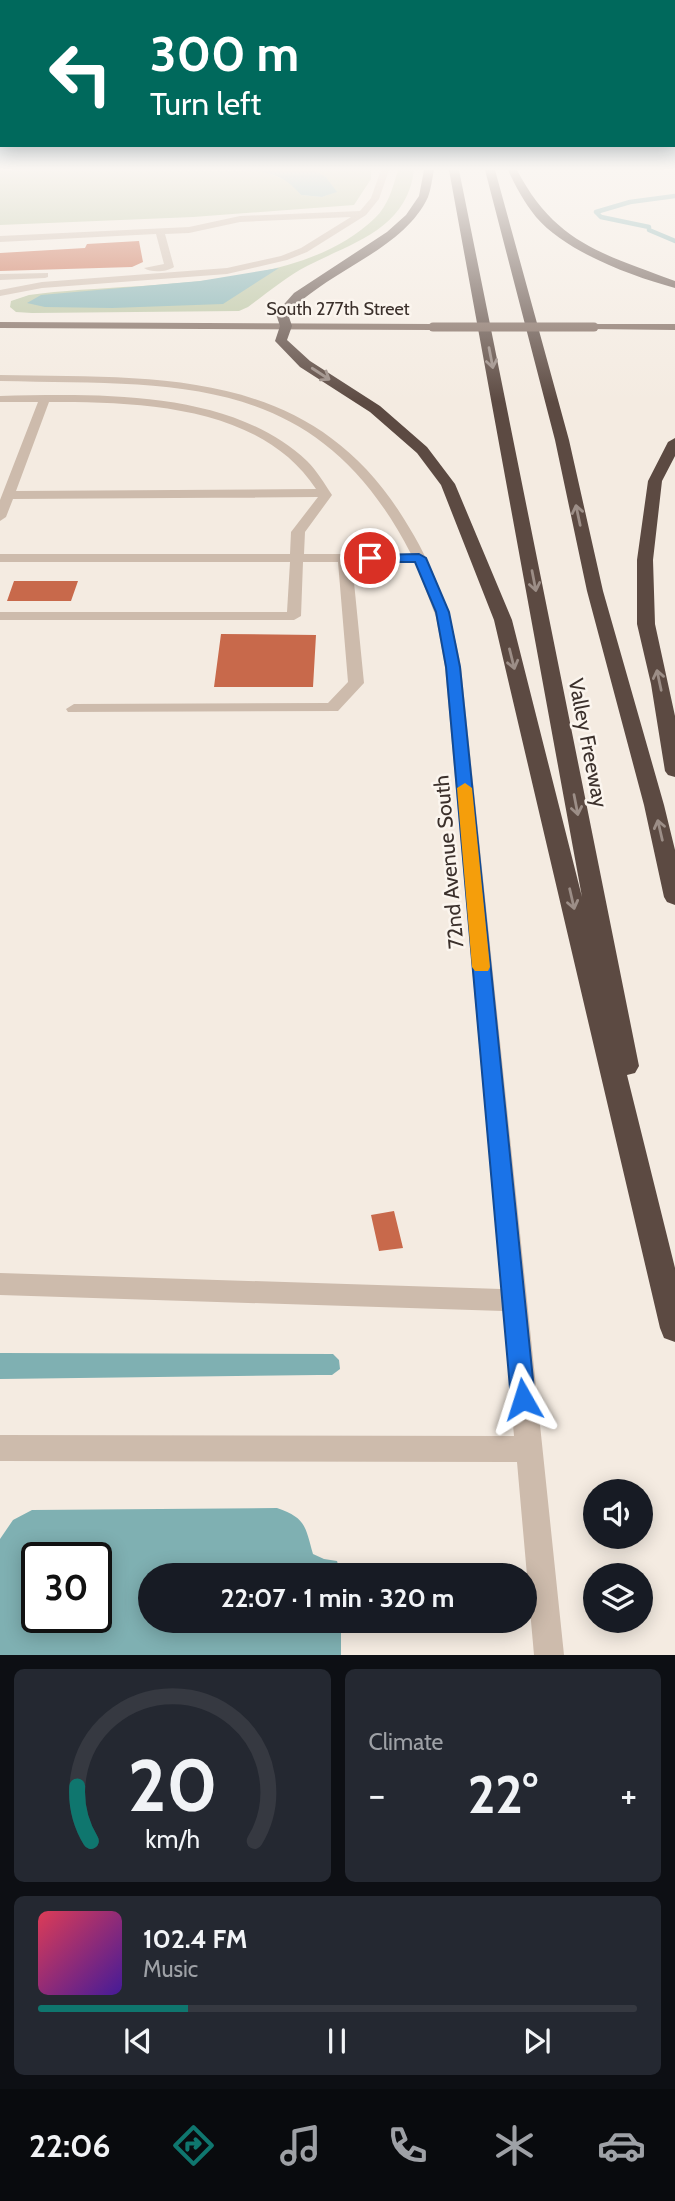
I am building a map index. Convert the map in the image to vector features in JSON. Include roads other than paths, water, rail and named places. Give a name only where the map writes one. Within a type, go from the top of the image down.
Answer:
[{"type":"highway","points":[[371,247],[298,294],[282,314],[286,326],[281,341],[294,354],[375,409],[422,450],[448,484],[484,571],[503,620],[675,1327]]},
{"type":"highway","name":"Valley Freeway","points":[[469,247],[675,1327]]},
{"type":"highway","name":"Valley Freeway","points":[[511,247],[562,440],[595,591],[654,805],[675,897]]},
{"type":"highway","points":[[583,247],[675,285]]},
{"type":"highway","points":[[675,442],[655,481],[645,560],[646,624],[660,684],[675,771]]},
{"type":"main road","name":"South 277th Street","points":[[0,325],[675,327]]},
{"type":"street","points":[[0,293],[89,277],[169,267],[164,247]]},
{"type":"street","points":[[0,277],[204,274],[260,265],[308,247]]},
{"type":"street","name":"72nd Avenue South","points":[[0,377],[112,379],[193,387],[233,396],[291,417],[315,430],[341,450],[373,484],[419,558],[442,612],[453,667],[549,1655]]},
{"type":"street","points":[[0,398],[139,402],[188,410],[233,422],[275,442],[301,462],[326,495],[299,532],[294,616],[0,616]]},
{"type":"street","points":[[0,517],[45,398]]},
{"type":"street","points":[[10,495],[324,493]]},
{"type":"street","points":[[0,558],[419,558]]},
{"type":"street","points":[[74,709],[332,708],[356,683],[345,559]]},
{"type":"street","points":[[0,1284],[513,1300]]},
{"type":"street","points":[[0,1448],[528,1449]]},
{"type":"water","points":[[279,268],[223,304],[112,308],[45,307],[27,303],[41,295],[200,281]]},
{"type":"water","points":[[0,1353],[333,1354],[339,1360],[340,1369],[332,1375],[0,1379]]},
{"type":"water","points":[[277,1508],[287,1512],[303,1524],[313,1554],[338,1563],[138,1563],[138,1633],[341,1633],[341,1655],[0,1655],[0,1539],[13,1520],[32,1510]]}]
